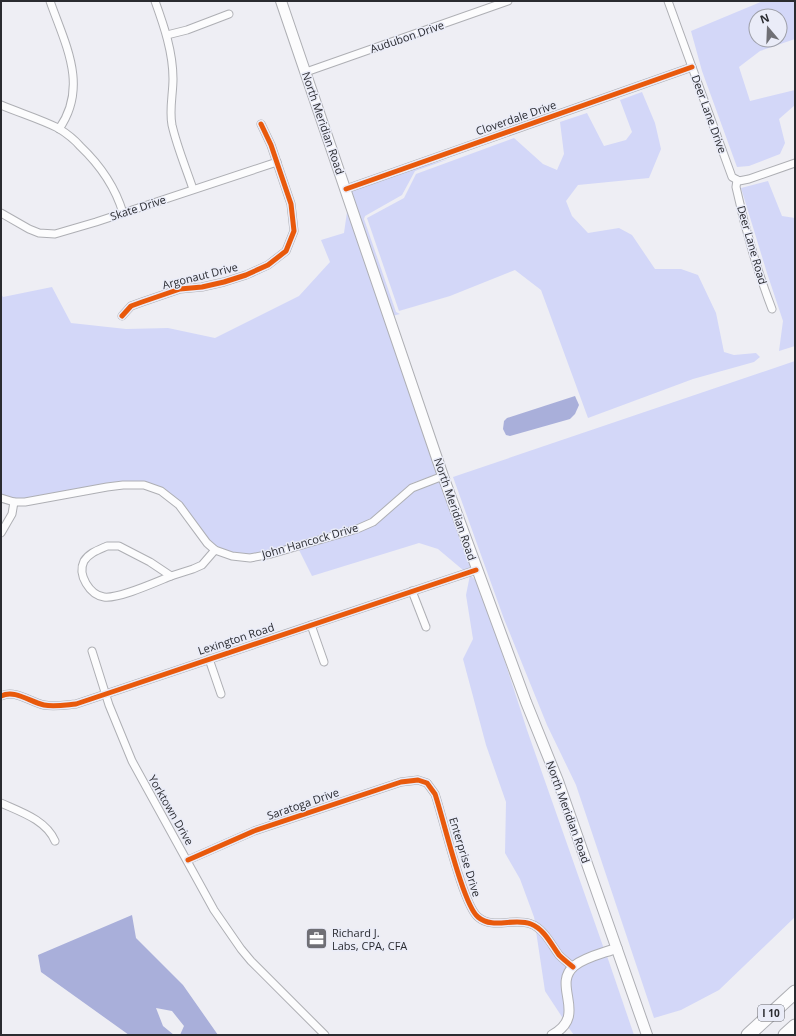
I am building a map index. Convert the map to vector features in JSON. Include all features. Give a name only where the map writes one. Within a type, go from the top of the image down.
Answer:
[{"type":"highway","name":"I 10","points":[[748,1035],[795,992]]},
{"type":"highway","name":"I 10","points":[[785,1035],[795,1026]]},
{"type":"main road","name":"North Meridian Road","points":[[281,1],[476,570],[526,702],[558,781],[647,1035]]},
{"type":"street","points":[[50,1],[69,53],[74,77],[71,107],[59,129]]},
{"type":"street","points":[[155,1],[167,35],[173,78],[171,110],[172,125],[193,190]]},
{"type":"street","name":"Audubon Drive","points":[[306,72],[508,1]]},
{"type":"street","name":"Deer Lane Drive","points":[[668,1],[729,172],[732,177],[737,180]]},
{"type":"street","points":[[167,35],[187,30],[229,14]]},
{"type":"street","name":"Cloverdale Drive","points":[[346,189],[692,67]]},
{"type":"street","points":[[1,105],[34,117],[59,129],[77,143],[99,166],[116,193],[123,213]]},
{"type":"street","name":"Argonaut Drive","points":[[122,316],[131,306],[180,289],[202,287],[246,275],[268,265],[286,251],[294,231],[291,204],[268,135],[261,124]]},
{"type":"street","name":"Skate Drive","points":[[1,213],[39,233],[55,234],[96,222],[277,162]]},
{"type":"street","points":[[737,180],[749,179],[795,163]]},
{"type":"street","name":"Deer Lane Road","points":[[737,180],[736,187],[745,226],[761,281],[772,310]]},
{"type":"street","name":"John Hancock Drive","points":[[1,498],[14,502],[25,502],[123,485],[144,485],[161,491],[179,505],[207,543],[215,550],[232,556],[250,558],[271,554],[357,529],[373,522],[412,488],[443,476]]},
{"type":"street","points":[[1,533],[12,514],[14,502]]},
{"type":"street","points":[[171,576],[150,562],[119,546],[106,546],[89,555],[84,562],[83,567],[86,585],[102,597],[114,597],[202,565],[215,550]]},
{"type":"street","name":"Lexington Road","points":[[1,696],[10,693],[44,705],[63,706],[76,704],[476,570]]},
{"type":"street","points":[[412,591],[426,627]]},
{"type":"street","points":[[310,625],[324,662]]},
{"type":"street","name":"Yorktown Drive","points":[[92,651],[118,728],[132,761],[188,860],[214,910],[241,949],[264,976],[325,1035]]},
{"type":"street","points":[[209,659],[221,694]]},
{"type":"street","name":"Saratoga Drive","points":[[188,860],[254,831],[401,782],[418,780],[427,783]]},
{"type":"street","name":"Enterprise Drive","points":[[427,783],[435,794],[462,885],[471,908],[476,916],[483,921],[491,923],[514,921],[532,924],[543,933],[560,956],[573,967]]},
{"type":"street","points":[[1,803],[41,823],[48,829],[55,841]]},
{"type":"street","points":[[552,1035],[565,1025],[569,1017],[566,984],[567,978],[573,967],[586,959],[617,948]]},
{"type":"shaded area","points":[[763,1],[795,1],[795,39],[788,41],[788,8],[748,8],[748,48],[769,48],[760,51],[739,67],[750,101],[795,90],[795,105],[779,119],[785,143],[780,154],[749,166],[737,167],[702,71],[691,31]]},
{"type":"shaded area","points":[[642,92],[655,123],[661,149],[649,178],[578,185],[566,201],[572,216],[588,233],[619,228],[632,235],[655,269],[681,269],[698,275],[716,313],[724,352],[734,355],[756,353],[760,357],[754,362],[693,379],[588,418],[541,290],[515,270],[450,296],[399,311],[367,218],[404,198],[416,174],[514,138],[543,164],[557,170],[564,154],[560,122],[587,113],[604,146],[626,140],[632,132],[620,100]]},
{"type":"shaded area","points":[[449,159],[415,171],[402,195],[365,216],[364,219],[396,312],[400,314],[392,316],[350,191],[419,167]]},
{"type":"shaded area","points":[[768,181],[782,216],[795,218],[795,346],[779,351],[783,321],[741,188]]},
{"type":"shaded area","points":[[348,205],[439,474],[412,483],[371,519],[356,526],[270,551],[249,554],[232,553],[217,547],[209,540],[182,503],[161,487],[144,482],[122,481],[106,483],[25,499],[1,495],[1,294],[3,297],[52,287],[71,323],[126,329],[168,328],[215,338],[299,296],[330,262],[321,240],[344,233]]},
{"type":"shaded area","points":[[795,361],[795,917],[719,990],[681,1010],[654,1018],[576,785],[547,725],[504,619],[453,477]]},
{"type":"shaded area","points":[[575,396],[579,405],[575,414],[570,419],[510,436],[506,435],[503,429],[504,421],[507,418]]},
{"type":"shaded area","points":[[441,481],[472,567],[463,570],[438,549],[419,543],[312,576],[299,550],[358,532],[375,525],[414,491]]},
{"type":"shaded area","points":[[470,575],[478,582],[488,609],[527,730],[604,949],[573,963],[562,953],[539,924],[535,922],[520,879],[505,853],[506,802],[486,745],[463,659],[473,639],[466,595]]},
{"type":"shaded area","points":[[132,915],[136,938],[183,985],[218,1035],[180,1035],[184,1026],[172,1011],[156,1008],[163,1026],[174,1035],[129,1035],[41,972],[38,955]]},
{"type":"shaded area","points":[[536,931],[568,967],[564,1020],[545,991]]},
{"type":"shaded area","points":[[607,956],[634,1035],[574,1035],[568,1027],[570,979],[575,970],[588,963]]},
{"type":"cycle path","points":[[346,189],[692,67]]},
{"type":"cycle path","points":[[122,316],[131,306],[180,289],[202,287],[246,275],[268,265],[286,251],[294,231],[291,204],[271,145],[261,124]]},
{"type":"cycle path","points":[[1,696],[6,694],[17,695],[48,706],[76,704],[476,570]]},
{"type":"cycle path","points":[[188,860],[254,831],[401,782],[418,780],[427,783],[435,794],[460,879],[472,909],[478,917],[490,923],[524,922],[536,926],[547,937],[559,955],[573,967]]},
{"type":"place","name":"Richard J. Labs, CPA, CFA","points":[[316,939]]}]
